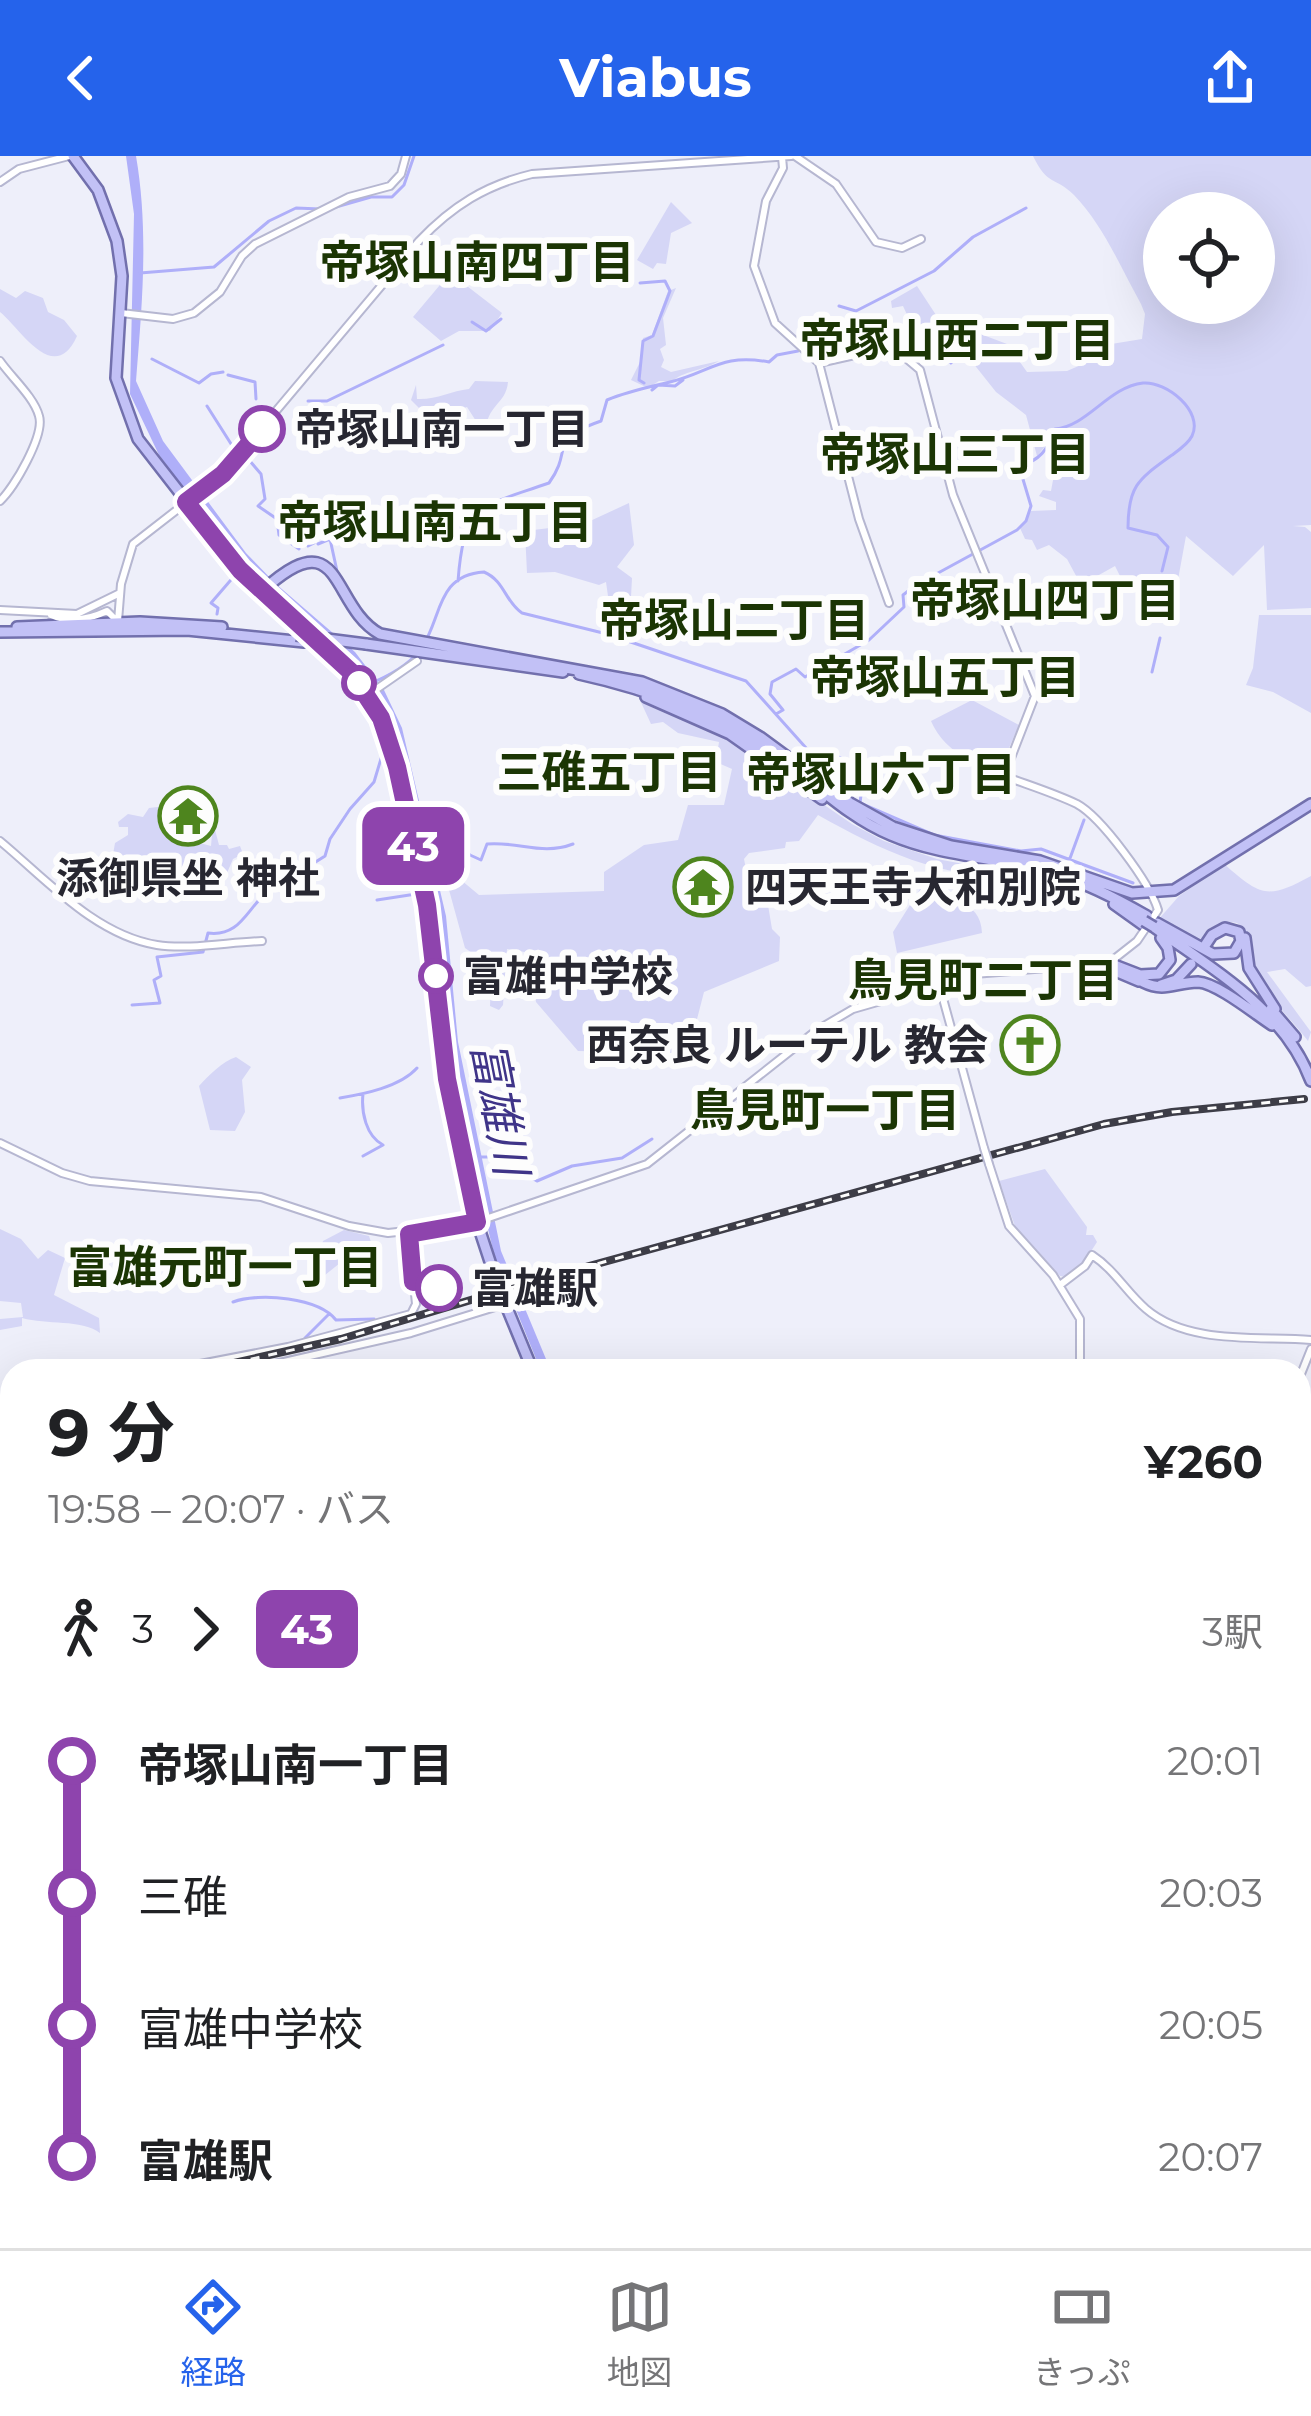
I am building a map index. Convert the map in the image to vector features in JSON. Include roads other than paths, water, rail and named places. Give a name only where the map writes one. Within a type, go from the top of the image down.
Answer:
[{"type":"main road","points":[[71,156],[98,190],[117,241],[125,313],[115,366],[124,409],[138,439],[267,586],[374,690],[427,905],[447,1079],[477,1222],[528,1359]]},
{"type":"main road","points":[[267,586],[297,564],[321,565],[340,580],[368,627],[392,638],[642,682],[722,713],[850,803],[893,827],[951,846],[1040,861],[1132,893],[1174,890],[1311,804]]},
{"type":"main road","points":[[0,630],[117,627],[300,639],[633,692],[730,734],[838,811],[886,838],[944,857],[1075,880],[1257,994],[1282,1020]]},
{"type":"main road","points":[[1037,872],[1213,954],[1234,952],[1241,940],[1233,928],[1225,928],[1203,946],[1217,928],[1238,927],[1249,968],[1310,1073]]},
{"type":"main road","points":[[1141,979],[1159,974],[1170,960],[1168,947],[1149,924]]},
{"type":"main road","points":[[1149,924],[1259,1004],[1294,1043],[1310,1073]]},
{"type":"main road","points":[[1128,949],[1125,961],[1141,979],[1169,984],[1190,963]]},
{"type":"main road","points":[[1109,963],[1113,970],[1166,989],[1194,982],[1211,985],[1277,1030],[1310,1073]]},
{"type":"street","points":[[0,182],[19,170],[71,156]]},
{"type":"street","points":[[125,313],[172,319],[194,313],[220,292],[255,244],[349,196],[390,186],[401,174],[406,156]]},
{"type":"street","points":[[117,627],[133,544],[223,474],[418,241],[447,212],[480,191],[532,174],[793,156],[836,184],[876,242],[902,248],[921,239]]},
{"type":"street","points":[[782,157],[783,168],[766,201],[754,266],[775,323],[819,363],[860,520],[890,602]]},
{"type":"street","points":[[0,1143],[90,1181],[240,1193],[367,1230],[409,1234],[496,1217],[636,1170],[664,1153],[833,1018],[861,1006],[991,971],[1109,963],[1128,949],[1159,910],[1134,865],[1081,806],[1004,776],[1035,696],[953,495],[920,370],[886,348],[819,363]]},
{"type":"street","points":[[0,361],[40,417],[21,474],[0,501]]},
{"type":"street","points":[[0,610],[87,611],[120,593]]},
{"type":"street","points":[[105,599],[118,609]]},
{"type":"street","points":[[48,613],[59,619],[89,618],[107,611],[117,627]]},
{"type":"street","points":[[374,690],[417,661]]},
{"type":"street","points":[[0,841],[95,920],[124,934],[154,945],[262,941]]},
{"type":"street","points":[[939,984],[1009,1226],[1060,1285],[1082,1327],[1081,1359]]},
{"type":"street","points":[[226,1359],[411,1314],[416,1304],[409,1234]]},
{"type":"street","points":[[1060,1285],[1092,1255],[1113,1269],[1150,1312],[1182,1330],[1311,1344]]},
{"type":"street","points":[[297,1359],[411,1333],[505,1304]]},
{"type":"water","points":[[126,156],[136,156],[142,213],[136,381],[163,441],[246,553],[355,652],[384,690],[402,728],[446,916],[458,1042],[501,1251],[546,1359],[536,1359],[495,1258],[448,1043],[439,930],[390,721],[352,665],[231,552],[159,455],[130,394],[134,214]]},
{"type":"waterway","points":[[329,209],[371,197],[392,197],[404,185],[414,156]]},
{"type":"waterway","points":[[140,273],[214,267],[269,221],[296,208],[320,209]]},
{"type":"waterway","points":[[839,306],[856,311],[934,271],[973,237],[1026,208]]},
{"type":"waterway","points":[[640,283],[665,281],[670,291],[653,336],[643,341],[639,380],[644,383]]},
{"type":"waterway","points":[[472,322],[486,331],[501,319]]},
{"type":"waterway","points":[[458,581],[465,536],[480,511],[549,483],[567,440],[601,421],[607,400],[727,362],[769,362],[777,355],[798,351],[816,325]]},
{"type":"waterway","points":[[858,338],[884,331],[908,341],[916,338],[946,353],[951,363]]},
{"type":"waterway","points":[[308,401],[327,401],[443,345]]},
{"type":"waterway","points":[[152,359],[199,383],[223,372]]},
{"type":"waterway","points":[[228,375],[255,382],[256,399]]},
{"type":"waterway","points":[[652,390],[683,380]]},
{"type":"waterway","points":[[776,714],[783,710],[770,694],[772,682],[796,669],[805,677],[869,640],[904,607],[903,595],[916,585],[1017,530],[1031,506],[1019,466],[1042,453],[1055,429],[1078,421],[1119,391],[1143,383],[1162,387],[1181,399],[1194,426],[1186,444],[1144,477],[1130,502],[1128,528],[1157,535],[1168,547],[1162,571]]},
{"type":"waterway","points":[[207,406],[233,447]]},
{"type":"waterway","points":[[249,460],[261,474],[265,499],[258,506],[277,519],[279,535],[299,549]]},
{"type":"waterway","points":[[318,544],[330,539],[337,571]]},
{"type":"waterway","points":[[308,546],[314,543]]},
{"type":"waterway","points":[[376,681],[418,652],[449,589],[468,575],[484,572],[522,613],[607,634],[746,681],[807,749],[831,753],[864,770],[860,803],[934,835],[1021,851],[1041,849],[1133,883]]},
{"type":"waterway","points":[[217,614],[218,608],[211,603],[236,574]]},
{"type":"waterway","points":[[1152,672],[1160,638]]},
{"type":"waterway","points":[[132,1005],[160,1003],[154,980],[161,976],[157,957],[203,952],[208,933],[235,927],[267,892],[325,856],[330,839],[374,782],[383,752],[400,748]]},
{"type":"waterway","points":[[1069,861],[1084,820]]},
{"type":"waterway","points":[[434,829],[443,828],[481,860],[487,844],[551,849],[573,844]]},
{"type":"waterway","points":[[377,900],[416,894]]},
{"type":"waterway","points":[[340,1098],[391,1085],[417,1068]]},
{"type":"waterway","points":[[363,1094],[366,1123],[383,1145],[363,1156]]},
{"type":"waterway","name":"富雄川","points":[[481,1157],[507,1157],[537,1181],[572,1166],[622,1158],[652,1139]]},
{"type":"waterway","points":[[233,1302],[288,1299],[317,1306],[336,1320],[374,1319]]},
{"type":"waterway","points":[[316,1359],[305,1338],[329,1314]]},
{"type":"railway","points":[[252,1359],[341,1339],[1104,1124],[1304,1099]]},
{"type":"place","name":"帝塚山南一丁目","points":[[262,429]]},
{"type":"place","name":"添御県坐 神社","points":[[188,816]]},
{"type":"place","name":"四天王寺大和別院","points":[[703,887]]},
{"type":"place","name":"富雄中学校","points":[[436,976]]},
{"type":"place","name":"西奈良 ルーテル 教会","points":[[1030,1045]]},
{"type":"place","name":"富雄駅","points":[[439,1288]]},
{"type":"district","name":"帝塚山南四丁目","points":[[477,262]]},
{"type":"district","name":"帝塚山西二丁目","points":[[957,340]]},
{"type":"district","name":"帝塚山三丁目","points":[[955,454]]},
{"type":"district","name":"帝塚山南五丁目","points":[[435,522]]},
{"type":"district","name":"帝塚山四丁目","points":[[1045,600]]},
{"type":"district","name":"帝塚山二丁目","points":[[734,620]]},
{"type":"district","name":"帝塚山五丁目","points":[[945,677]]},
{"type":"district","name":"三碓五丁目","points":[[609,772]]},
{"type":"district","name":"帝塚山六丁目","points":[[881,774]]},
{"type":"district","name":"鳥見町二丁目","points":[[983,980]]},
{"type":"district","name":"鳥見町一丁目","points":[[825,1110]]},
{"type":"district","name":"富雄元町一丁目","points":[[225,1267]]}]
